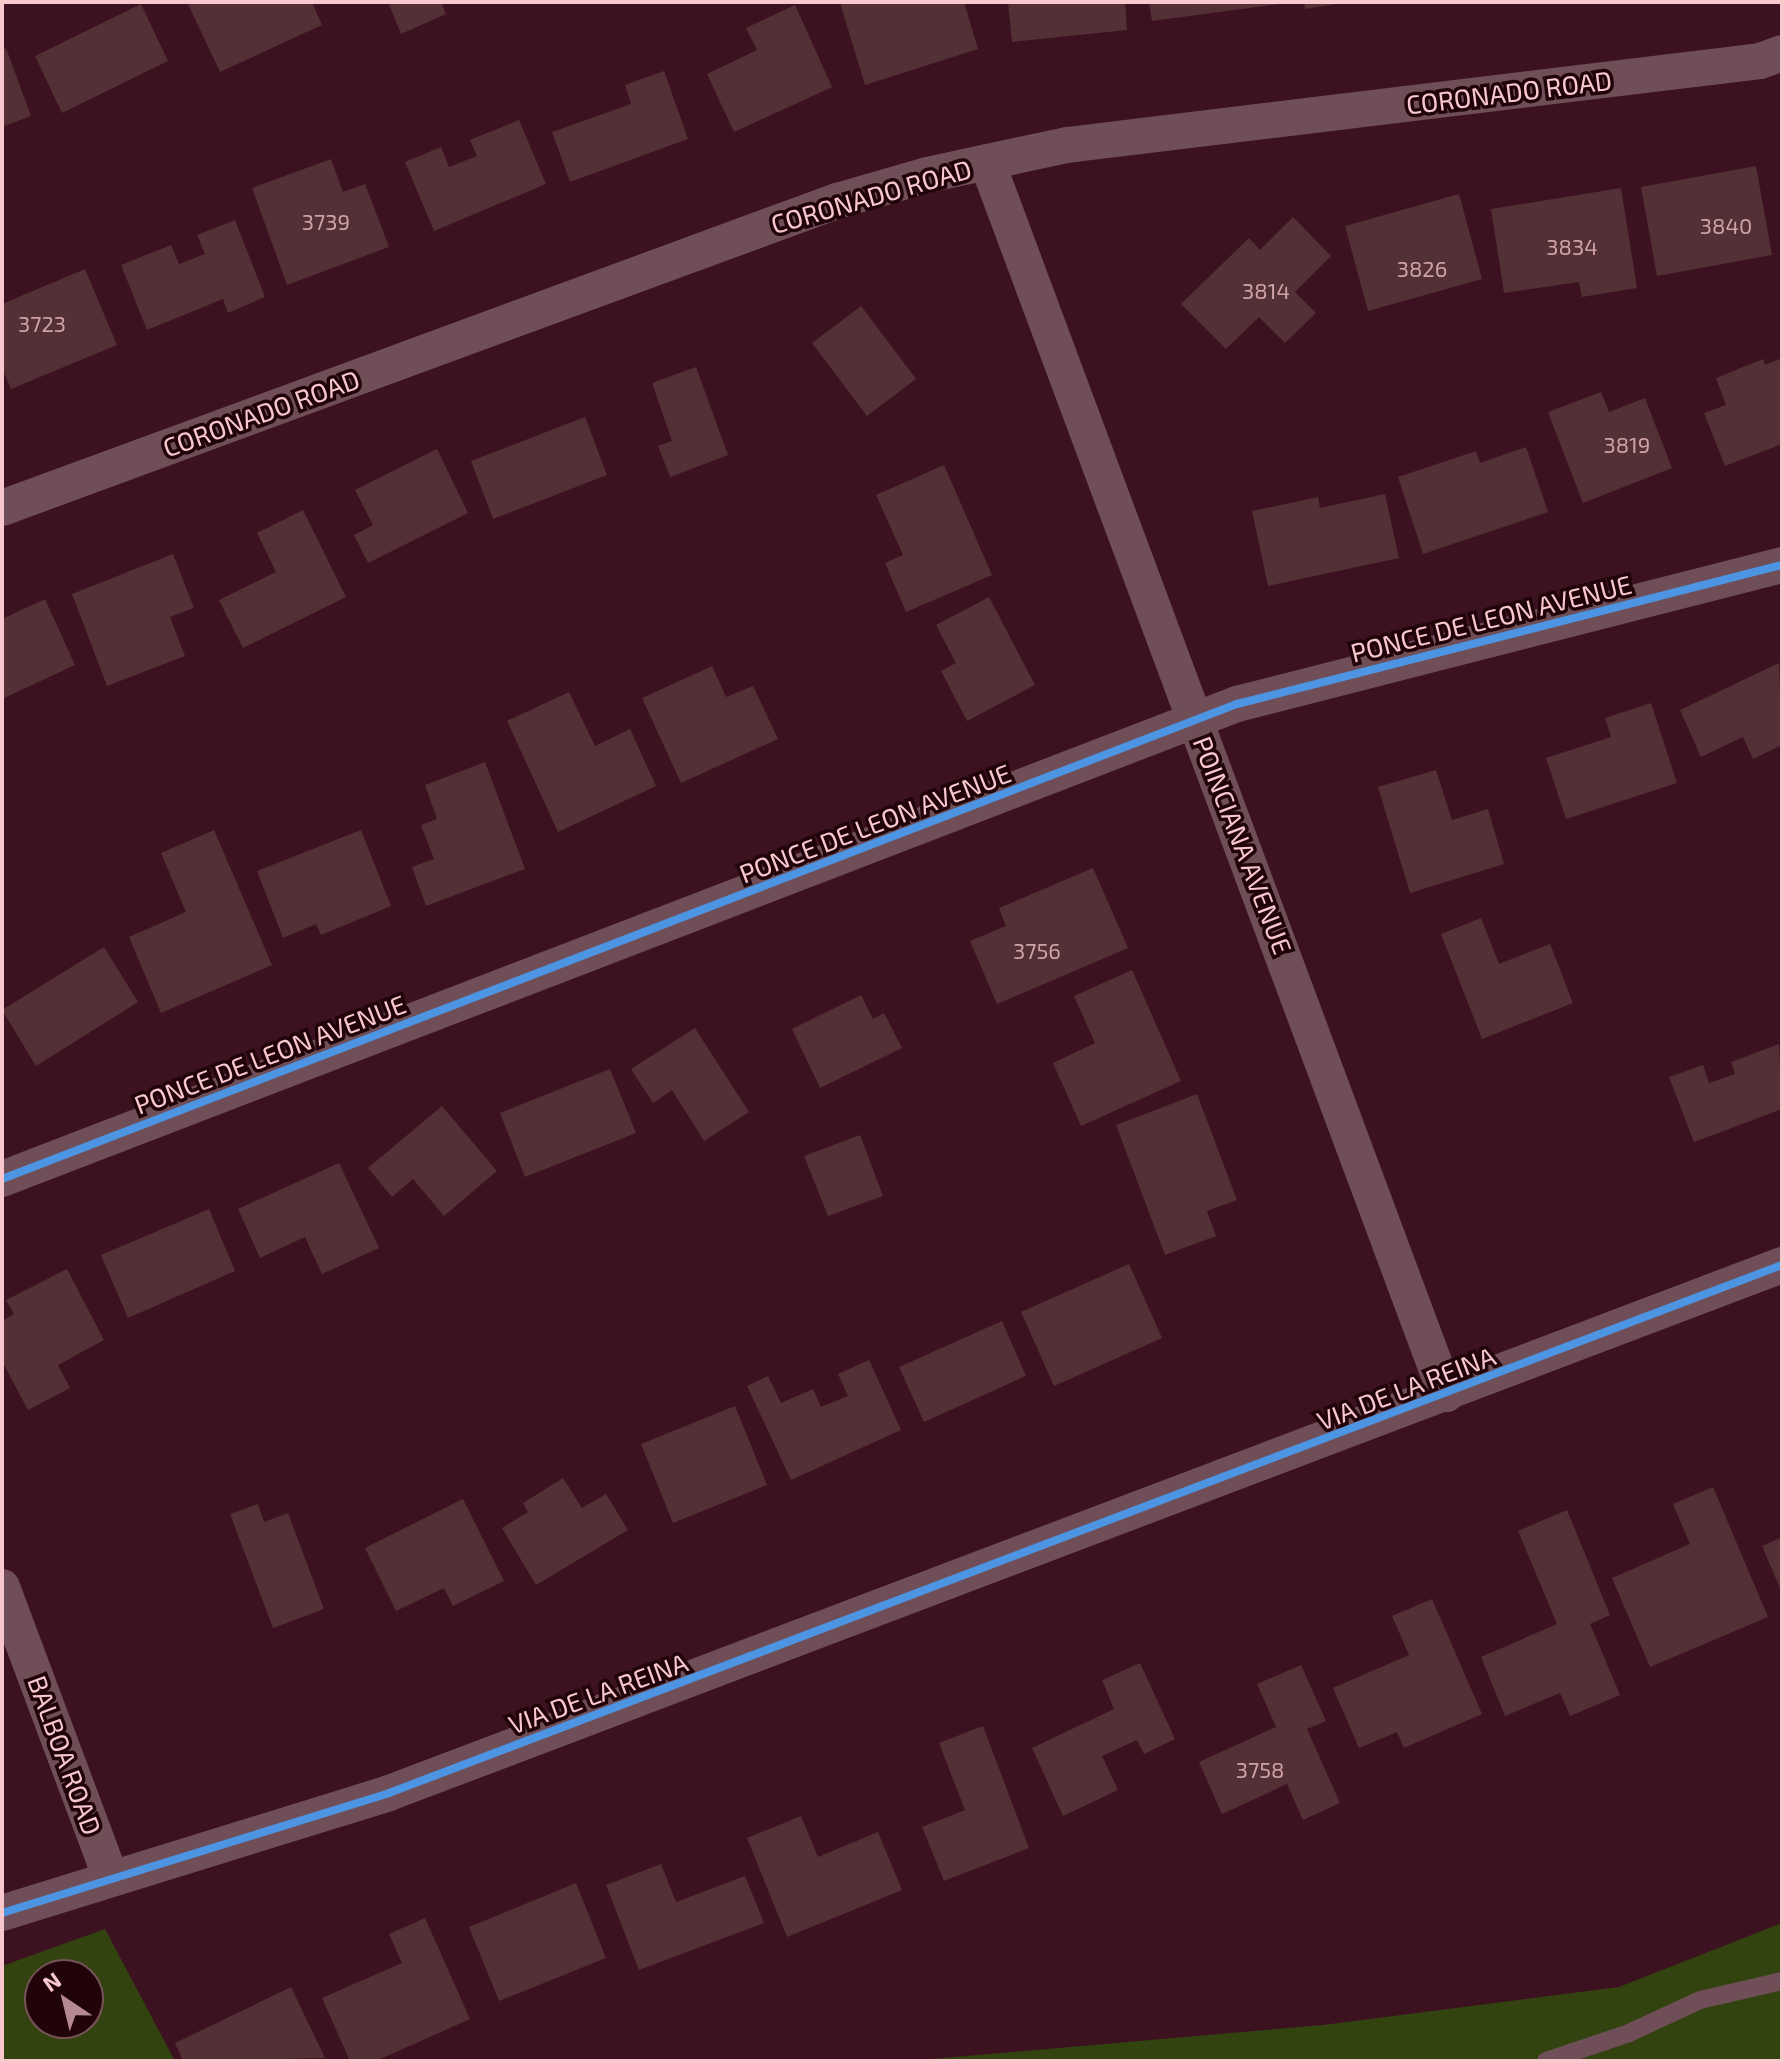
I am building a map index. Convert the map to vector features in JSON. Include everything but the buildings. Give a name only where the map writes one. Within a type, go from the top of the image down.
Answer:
[{"type":"street","name":"CORONADO ROAD","points":[[2,508],[837,201],[987,162],[1067,145],[1760,61],[1782,53]]},
{"type":"street","name":"POINCIANA AVENUE","points":[[987,162],[1446,1394]]},
{"type":"street","name":"PONCE DE LEON AVENUE","points":[[2,1179],[1195,719],[1252,700],[1782,565]]},
{"type":"street","name":"VIA DE LA REINA","points":[[2,1913],[389,1793],[1782,1265]]},
{"type":"street","name":"BALBOA ROAD","points":[[2,1587],[111,1878]]},
{"type":"lane","points":[[1546,2061],[1629,2033],[1700,2000],[1782,1981]]},
{"type":"green space","points":[[1782,1923],[1782,2061],[908,2061],[1323,2025],[1619,1987]]},
{"type":"green space","points":[[105,1929],[175,2061],[2,2061],[2,1966]]},
{"type":"cycle path","points":[[2,1179],[1237,704],[1782,565]]},
{"type":"cycle path","points":[[2,1913],[389,1793],[1782,1265]]}]
